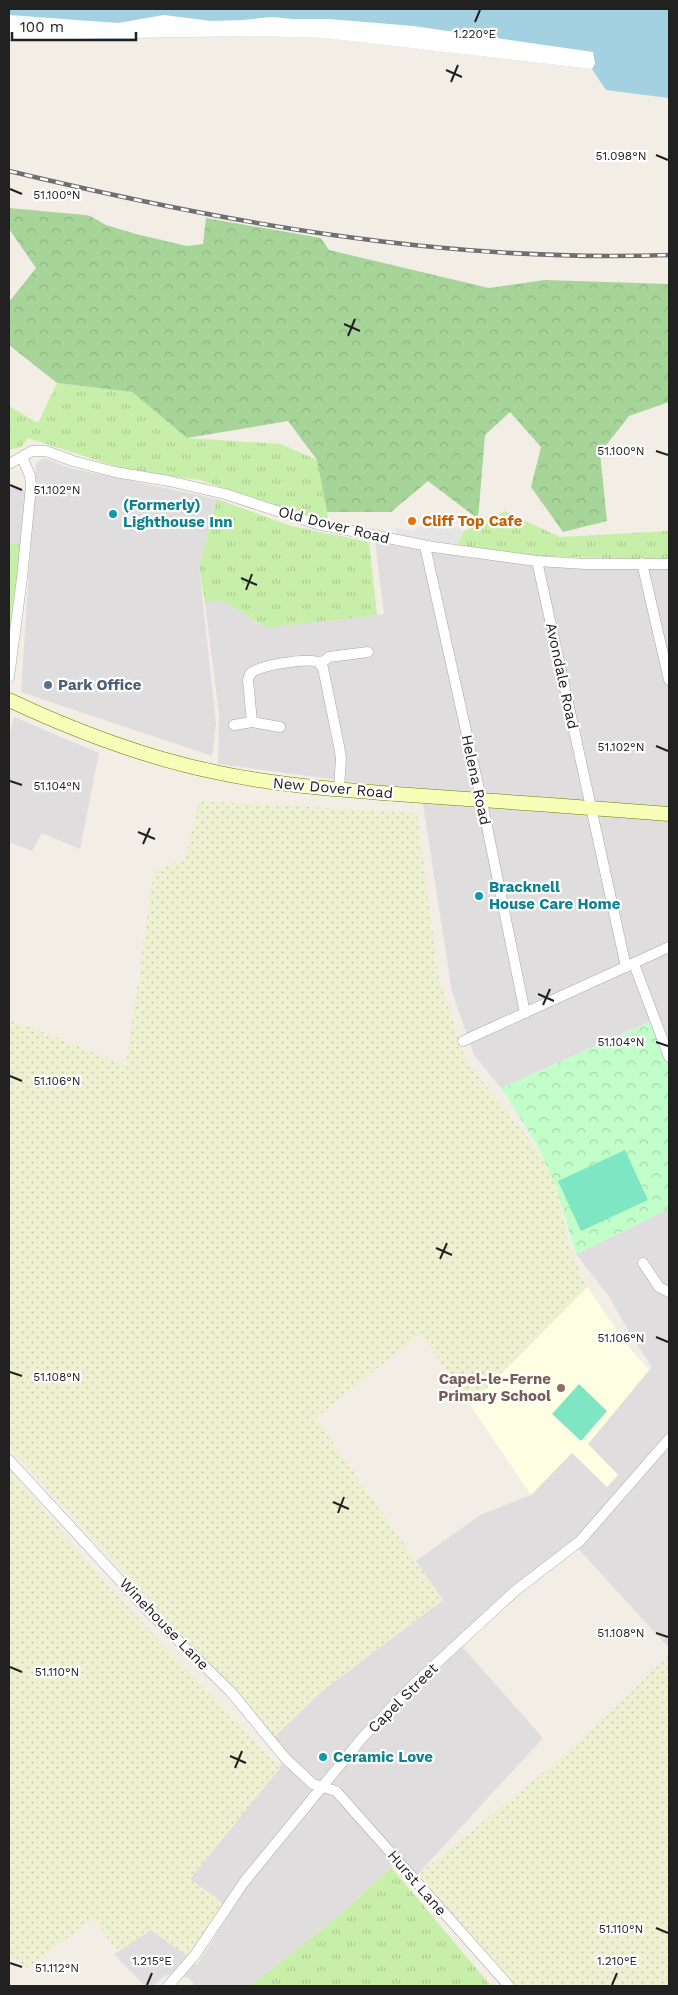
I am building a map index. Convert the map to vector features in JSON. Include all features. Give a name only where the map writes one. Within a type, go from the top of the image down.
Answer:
[{"type":"main road","name":"New Dover Road","points":[[9,700],[76,730],[161,759],[237,776],[339,789],[669,814]]},
{"type":"street","name":"Old Dover Road","points":[[9,464],[36,450],[46,451],[73,461],[115,472],[169,481],[225,494],[317,524],[425,546],[537,561],[585,564],[669,564]]},
{"type":"street","points":[[9,676],[22,578],[31,486],[30,476],[22,457]]},
{"type":"street","name":"Helena Road","points":[[425,546],[525,1014]]},
{"type":"street","name":"Avondale Road","points":[[537,561],[591,808],[630,966],[669,1057]]},
{"type":"street","points":[[642,563],[669,680]]},
{"type":"street","points":[[320,664],[329,657],[368,652]]},
{"type":"street","points":[[252,722],[248,680],[251,672],[258,668],[306,660],[314,660],[320,664],[323,668],[340,752],[339,789]]},
{"type":"street","points":[[234,725],[252,722],[280,726]]},
{"type":"street","points":[[462,1042],[669,947]]},
{"type":"street","points":[[643,1263],[659,1288],[669,1292]]},
{"type":"street","name":"Capel Street","points":[[168,1986],[195,1955],[244,1882],[363,1737],[413,1685],[515,1591],[580,1541],[669,1439]]},
{"type":"street","name":"Winehouse Lane","points":[[9,1460],[148,1611],[231,1692],[286,1759],[313,1784],[321,1786]]},
{"type":"street","name":"Hurst Lane","points":[[321,1786],[336,1792],[509,1986]]},
{"type":"shaded area","points":[[44,458],[70,468],[217,499],[199,567],[216,723],[212,756],[21,692],[36,463]]},
{"type":"shaded area","points":[[9,485],[26,491],[22,545],[9,543]]},
{"type":"shaded area","points":[[432,519],[446,522],[464,531],[457,545],[396,536],[396,528],[415,531],[416,528],[420,528],[421,522]]},
{"type":"shaded area","points":[[375,542],[472,558],[542,566],[669,569],[669,1061],[653,1020],[501,1088],[474,1055],[452,992],[421,791],[218,764],[219,714],[205,603],[219,600],[227,603],[267,628],[384,614]]},
{"type":"shaded area","points":[[14,717],[99,753],[80,849],[42,833],[32,851],[9,842],[9,737]]},
{"type":"shaded area","points":[[199,801],[417,813],[439,979],[466,1061],[537,1149],[556,1187],[569,1245],[587,1287],[470,1405],[421,1333],[316,1418],[443,1600],[321,1692],[274,1737],[9,1447],[9,1019],[126,1065],[154,870],[185,859]]},
{"type":"shaded area","points":[[669,1209],[669,1648],[573,1543],[459,1643],[543,1738],[416,1876],[399,1859],[341,1914],[251,1986],[195,1986],[189,1978],[165,1975],[153,1986],[145,1986],[114,1954],[151,1930],[189,1957],[197,1965],[232,1910],[190,1879],[280,1768],[284,1753],[274,1737],[321,1692],[443,1600],[416,1561],[480,1515],[531,1495],[572,1452],[607,1486],[618,1475],[588,1444],[652,1367],[630,1334],[610,1298],[576,1254]]},
{"type":"shaded area","name":"Capel-le-Ferne Primary School","points":[[587,1287],[627,1345],[649,1370],[588,1444],[618,1475],[607,1487],[572,1453],[531,1495],[470,1405]]},
{"type":"shaded area","points":[[9,1468],[100,1577],[280,1768],[190,1879],[227,1906],[189,1957],[151,1930],[118,1952],[93,1919],[27,1968],[9,1956]]},
{"type":"shaded area","points":[[669,1655],[669,1986],[515,1986],[416,1876],[563,1756]]},
{"type":"green space","points":[[9,208],[90,216],[106,225],[187,246],[203,244],[206,218],[321,238],[329,250],[489,288],[545,280],[669,284],[669,402],[629,416],[600,453],[607,521],[563,532],[531,487],[541,447],[510,412],[485,435],[478,519],[428,481],[391,512],[327,512],[317,460],[288,421],[187,438],[132,392],[57,383],[9,345],[9,302],[36,268],[9,229]]},
{"type":"green space","points":[[57,383],[132,392],[187,438],[281,444],[317,460],[329,523],[200,480],[130,471],[28,438],[21,447],[9,450],[9,406],[38,423]]},
{"type":"green space","points":[[217,499],[291,526],[369,542],[377,615],[267,628],[227,603],[219,600],[205,603],[199,567]]},
{"type":"green space","points":[[505,511],[560,537],[669,531],[669,560],[537,556],[457,545],[464,531]]},
{"type":"green space","points":[[9,543],[22,545],[9,656]]},
{"type":"green space","points":[[654,1020],[669,1061],[669,1209],[576,1254],[556,1187],[537,1145],[501,1088]]},
{"type":"green space","points":[[625,1150],[648,1200],[581,1231],[558,1181]]},
{"type":"green space","points":[[579,1384],[607,1411],[581,1441],[552,1414]]},
{"type":"green space","points":[[391,1867],[491,1986],[251,1986],[341,1914]]},
{"type":"water","points":[[9,9],[669,9],[669,98],[606,90],[592,69],[326,38],[253,36],[9,41]]},
{"type":"pier","points":[[9,15],[118,23],[164,15],[211,21],[272,17],[329,19],[413,26],[593,52],[595,64],[592,69],[325,38],[253,36],[9,40]]},
{"type":"railway","points":[[9,171],[172,207],[336,236],[502,253],[585,256],[669,255]]},
{"type":"place","name":"(Formerly) Lighthouse Inn","points":[[113,514]]},
{"type":"place","name":"Cliff Top Cafe","points":[[412,521]]},
{"type":"place","name":"Park Office","points":[[48,685]]},
{"type":"place","name":"Bracknell House Care Home","points":[[479,896]]},
{"type":"place","name":"Capel-le-Ferne Primary School","points":[[561,1388]]},
{"type":"place","name":"Ceramic Love","points":[[323,1757]]}]
